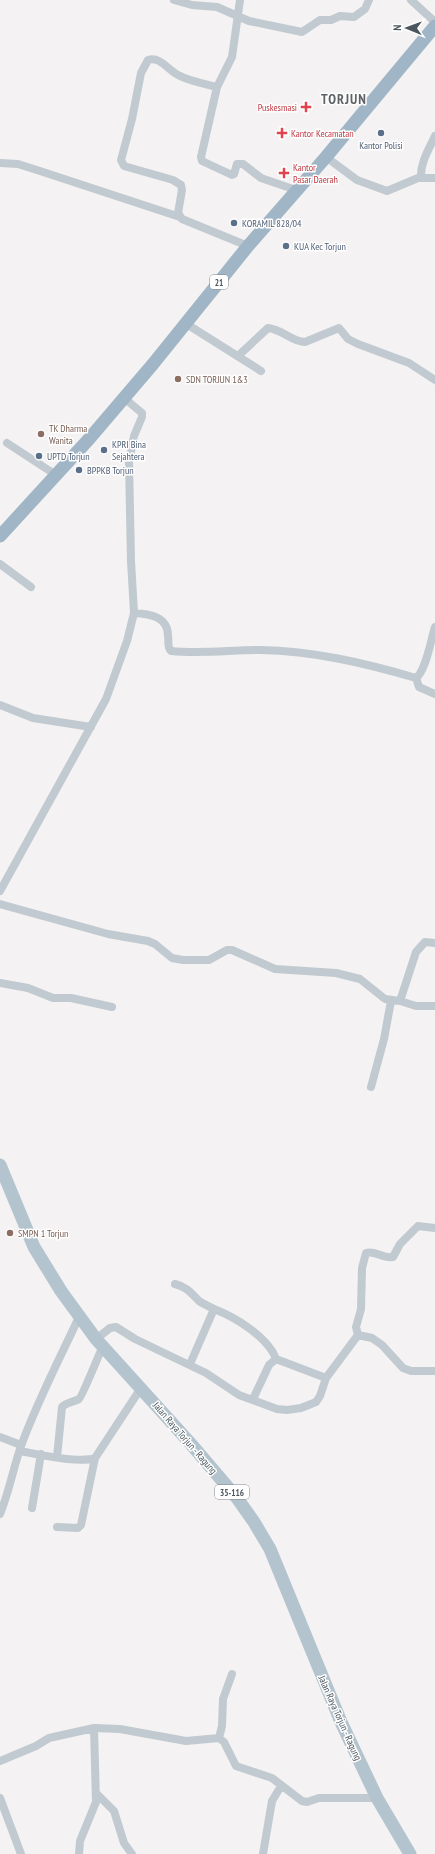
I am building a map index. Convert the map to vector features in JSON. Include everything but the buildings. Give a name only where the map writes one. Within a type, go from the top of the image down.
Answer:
[{"type":"highway","name":"21","points":[[0,536],[56,475],[153,364],[248,246],[326,157],[435,26]]},
{"type":"main road","name":"Jalan Raya Torjun - Ragung","points":[[0,1165],[34,1248],[54,1281],[79,1317],[99,1343],[141,1388],[248,1512],[264,1540],[283,1580],[330,1698],[377,1798],[410,1854]]},
{"type":"street","points":[[174,0],[192,5],[217,7],[249,21],[302,32],[320,20],[331,20],[340,16],[354,17],[365,9],[369,0]]},
{"type":"street","points":[[240,0],[232,57],[217,87],[201,157],[202,161],[232,175],[234,174],[237,164],[243,164],[261,178],[296,190]]},
{"type":"street","points":[[411,0],[435,22]]},
{"type":"street","points":[[180,217],[177,208],[182,190],[180,185],[172,180],[124,166],[121,160],[132,119],[141,73],[144,64],[152,59],[162,63],[177,75],[217,87]]},
{"type":"street","points":[[421,178],[421,171],[425,156],[435,136]]},
{"type":"street","points":[[326,157],[357,180],[387,191],[418,178],[435,178]]},
{"type":"street","points":[[0,163],[18,164],[180,217],[182,220],[248,246]]},
{"type":"street","points":[[185,323],[261,372]]},
{"type":"street","points":[[238,356],[268,328],[273,328],[300,342],[305,342],[339,328],[348,339],[409,362],[435,380]]},
{"type":"street","points":[[0,891],[106,699],[117,673],[134,613],[131,561],[129,462],[134,436],[142,417],[142,413],[124,398]]},
{"type":"street","points":[[8,443],[56,475]]},
{"type":"street","points":[[0,564],[31,587]]},
{"type":"street","points":[[134,613],[153,615],[163,621],[168,628],[168,647],[171,651],[261,650],[302,653],[357,661],[416,678]]},
{"type":"street","points":[[416,678],[420,674],[427,657],[435,627]]},
{"type":"street","points":[[416,678],[419,687],[435,694]]},
{"type":"street","points":[[0,705],[33,718],[91,727]]},
{"type":"street","points":[[0,904],[108,934],[148,940],[172,958],[183,960],[209,960],[221,953],[232,950],[275,969],[336,973],[354,977],[370,986],[385,999],[400,1001],[416,1006],[435,1006]]},
{"type":"street","points":[[400,1001],[416,952],[425,942],[435,943]]},
{"type":"street","points":[[0,983],[28,988],[53,998],[70,998],[112,1007]]},
{"type":"street","points":[[371,1087],[384,1039],[391,1001]]},
{"type":"street","points":[[358,1335],[356,1327],[361,1309],[362,1268],[366,1253],[372,1252],[382,1256],[393,1257],[400,1244],[418,1226],[435,1228]]},
{"type":"street","points":[[175,1284],[184,1286],[200,1301],[226,1314],[251,1330],[271,1347],[276,1359],[326,1378]]},
{"type":"street","points":[[190,1364],[214,1309]]},
{"type":"street","points":[[0,1514],[6,1501],[21,1448],[40,1399],[79,1317]]},
{"type":"street","points":[[57,1457],[62,1407],[80,1399],[99,1343],[110,1328],[116,1327],[142,1342],[190,1364],[239,1395],[277,1409],[301,1408],[316,1402],[320,1396],[326,1378],[358,1335]]},
{"type":"street","points":[[358,1335],[372,1338],[382,1345],[402,1368],[435,1371]]},
{"type":"street","points":[[253,1399],[269,1364],[276,1359]]},
{"type":"street","points":[[57,1527],[78,1528],[81,1525],[95,1458],[141,1388]]},
{"type":"street","points":[[0,1437],[21,1448],[41,1454],[57,1457],[95,1458]]},
{"type":"street","points":[[32,1508],[41,1454]]},
{"type":"street","points":[[219,1738],[222,1726],[223,1699],[232,1674]]},
{"type":"street","points":[[0,1761],[36,1746],[49,1738],[94,1728],[120,1729],[186,1741],[219,1738],[224,1742],[236,1766],[272,1778],[302,1801],[307,1802],[319,1798],[377,1798]]},
{"type":"street","points":[[79,1854],[80,1841],[94,1810],[97,1794],[94,1728]]},
{"type":"street","points":[[264,1854],[272,1801],[281,1786]]},
{"type":"street","points":[[97,1794],[114,1811],[124,1843],[132,1854]]},
{"type":"street","points":[[0,1798],[21,1854]]},
{"type":"place","name":"Puskesmasi","points":[[306,107]]},
{"type":"place","name":"Kantor Kecamatan","points":[[282,133]]},
{"type":"place","name":"Kantor Polisi","points":[[381,133]]},
{"type":"place","name":"Kantor Pasar Daerah","points":[[284,173]]},
{"type":"place","name":"KORAMIL 828/04","points":[[234,223]]},
{"type":"place","name":"KUA Kec Torjun","points":[[286,246]]},
{"type":"place","name":"SDN TORJUN 1&3","points":[[178,379]]},
{"type":"place","name":"TK Dharma Wanita","points":[[41,434]]},
{"type":"place","name":"KPRI Bina Sejahtera","points":[[104,450]]},
{"type":"place","name":"UPTD Torjun","points":[[39,456]]},
{"type":"place","name":"BPPKB Torjun","points":[[79,470]]},
{"type":"place","name":"SMPN 1 Torjun","points":[[10,1233]]},
{"type":"district","name":"TORJUN","points":[[344,99]]}]
